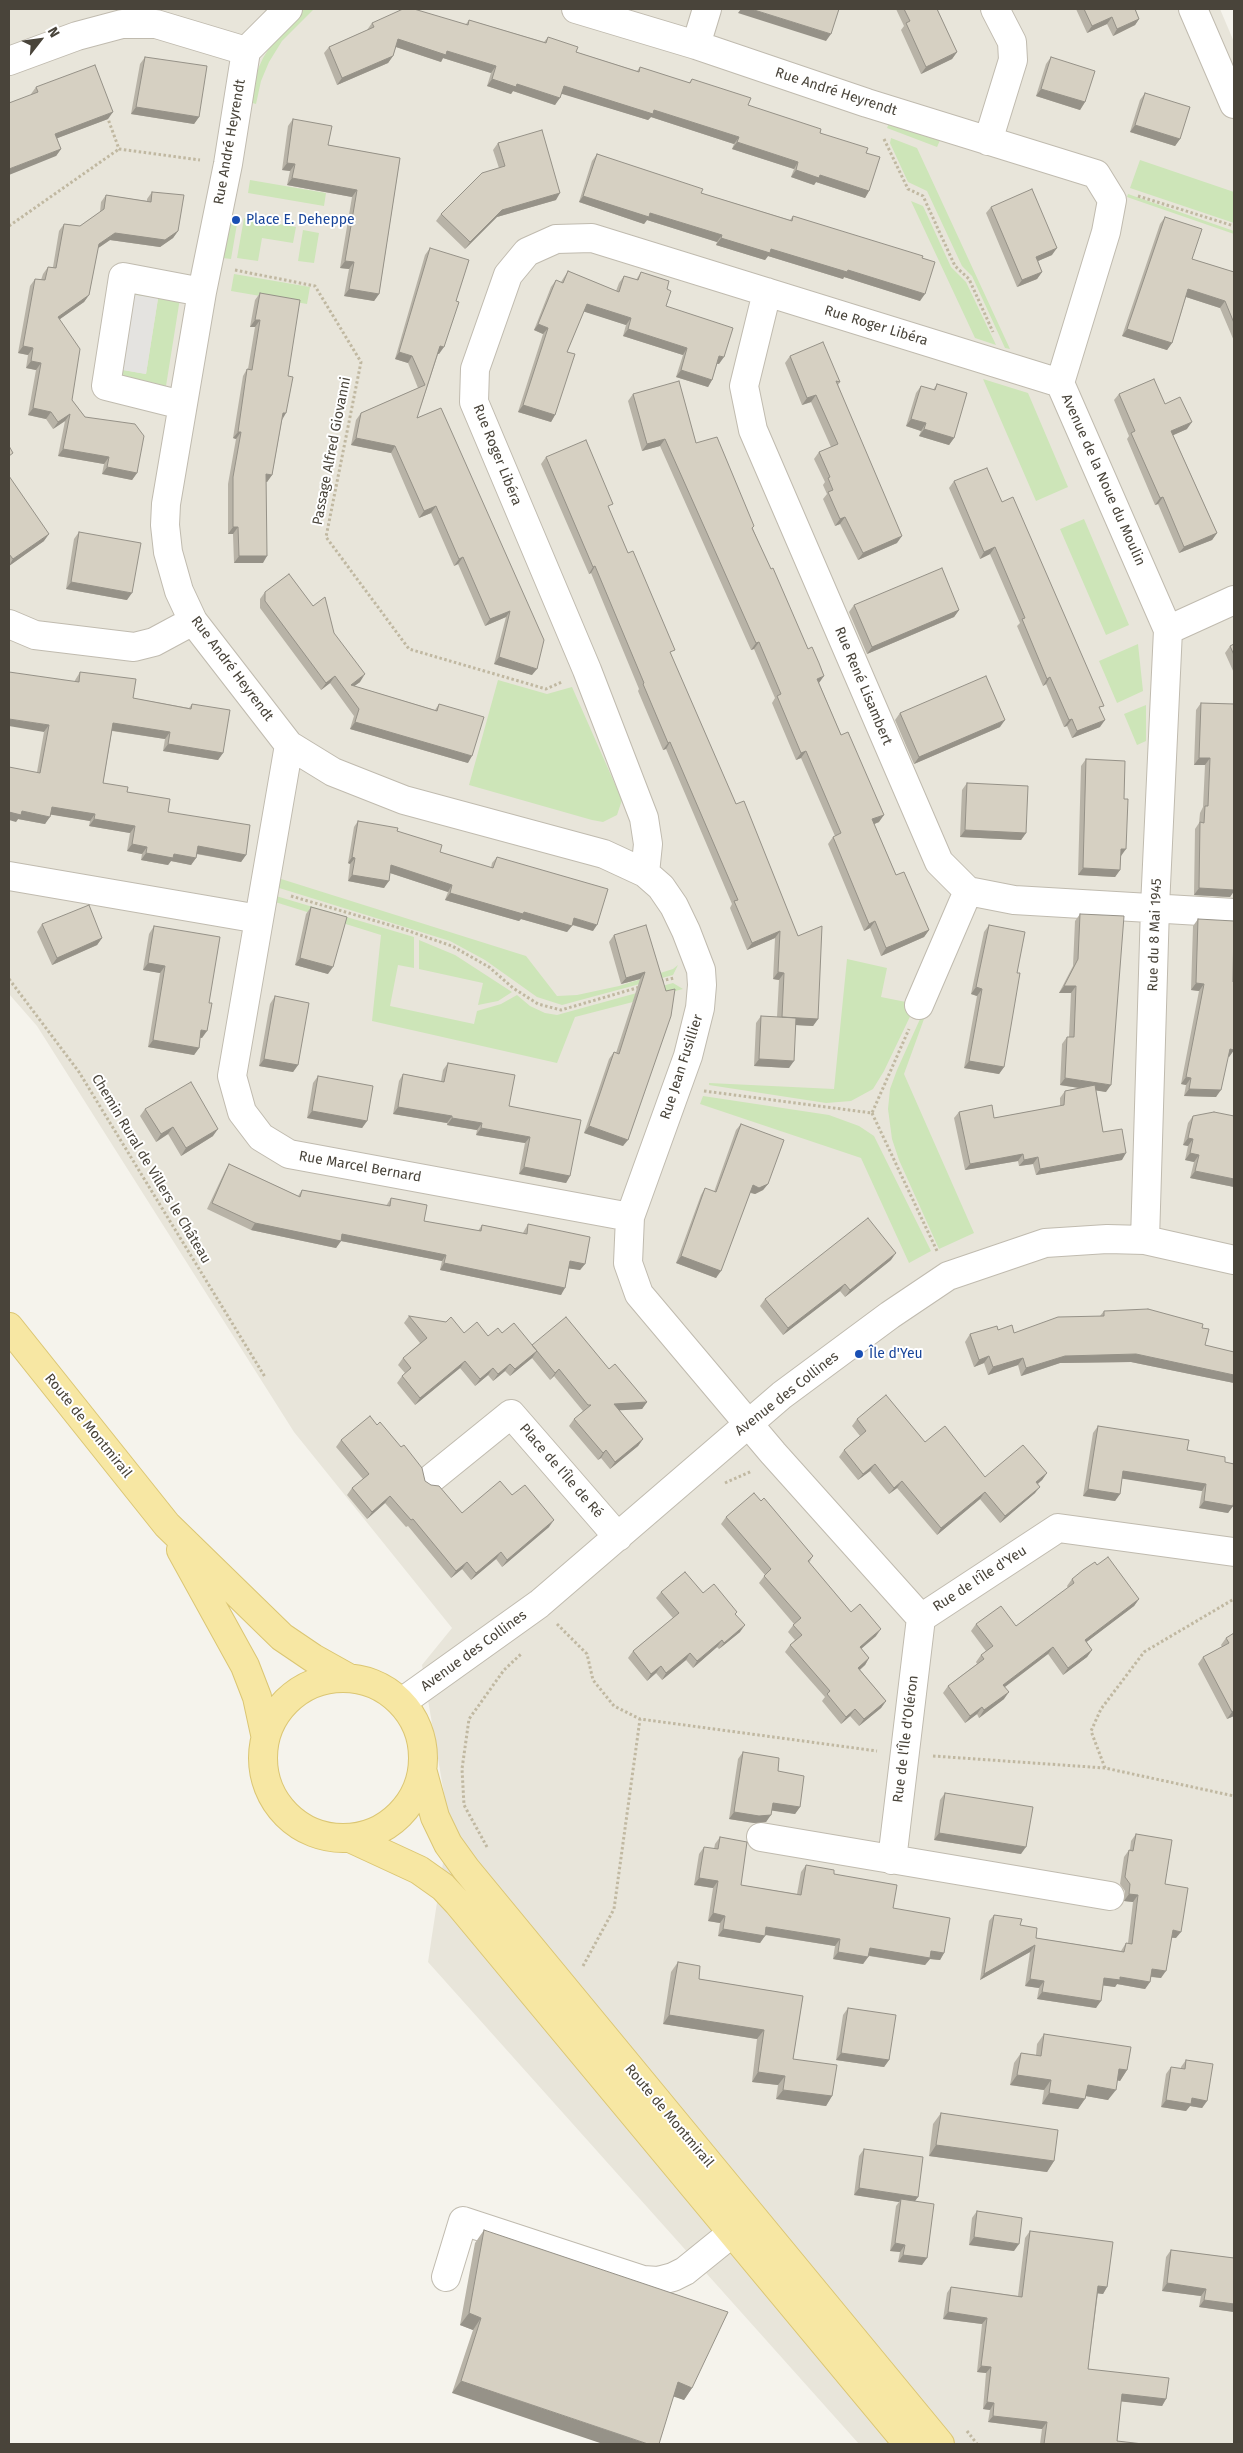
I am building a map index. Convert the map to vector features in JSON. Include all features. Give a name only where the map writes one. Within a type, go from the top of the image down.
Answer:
[{"type":"main road","name":"Route de Montmirail","points":[[9,1327],[167,1525],[282,1636],[313,1658],[347,1677]]},
{"type":"main road","name":"Route de Montmirail","points":[[167,1525],[244,1666],[257,1697],[266,1734]]},
{"type":"main road","points":[[347,1677],[380,1686],[402,1702],[416,1723],[423,1747],[422,1773],[414,1796],[399,1817],[377,1832],[352,1839],[325,1837],[300,1827],[280,1810],[267,1786],[262,1760],[266,1734],[277,1710],[296,1691],[320,1680],[347,1677]]},
{"type":"main road","name":"Route de Montmirail","points":[[422,1773],[435,1817],[448,1844],[466,1869],[940,2444]]},
{"type":"main road","name":"Route de Montmirail","points":[[352,1839],[419,1870],[443,1887],[908,2444]]},
{"type":"street","points":[[9,61],[77,36],[122,24],[156,24],[246,51],[288,9]]},
{"type":"street","name":"Rue André Heyrendt","points":[[576,9],[696,45],[1100,180]]},
{"type":"street","points":[[696,45],[707,9]]},
{"type":"street","points":[[988,141],[1013,60],[1012,42],[995,9]]},
{"type":"street","points":[[1194,9],[1234,104]]},
{"type":"street","name":"Rue André Heyrendt","points":[[246,51],[228,164],[207,264],[166,504],[165,524],[168,552],[179,591],[193,621],[290,745],[333,772],[404,800]]},
{"type":"street","name":"Avenue de la Noue du Moulin","points":[[1100,180],[1112,200],[1106,232],[1060,382],[1168,630]]},
{"type":"street","name":"Rue Roger Libéra","points":[[646,873],[648,844],[644,818],[588,670],[474,402],[475,369],[508,275],[527,252],[556,239],[592,238],[1060,382]]},
{"type":"street","points":[[182,405],[106,386],[123,277],[202,292]]},
{"type":"street","name":"Rue René Lisambert","points":[[767,292],[744,386],[753,430],[939,862],[968,891]]},
{"type":"street","points":[[1168,630],[1234,600]]},
{"type":"street","points":[[9,624],[36,635],[134,647],[154,642],[193,621]]},
{"type":"street","name":"Rue du 8 Mai 1945","points":[[1145,1240],[1155,907],[1168,630]]},
{"type":"street","name":"Rue Marcel Bernard","points":[[290,745],[232,1076],[242,1112],[261,1137],[289,1154],[630,1217]]},
{"type":"street","name":"Rue Jean Fusillier","points":[[404,800],[604,854],[646,873],[661,887],[674,906],[700,970],[700,1008],[688,1056],[630,1217],[628,1263],[639,1294],[747,1423]]},
{"type":"street","points":[[9,876],[259,919]]},
{"type":"street","points":[[919,1005],[968,891],[1014,900],[1234,913]]},
{"type":"street","name":"Avenue des Collines","points":[[402,1702],[539,1604],[747,1423],[890,1315],[948,1276],[1045,1243],[1145,1240],[1234,1260]]},
{"type":"street","name":"Place de l'Île de Ré","points":[[432,1478],[510,1414],[618,1537]]},
{"type":"street","name":"Rue de l'Île d'Yeu","points":[[747,1423],[921,1618],[1058,1528],[1234,1552]]},
{"type":"street","name":"Rue de l'Île d'Oléron","points":[[892,1860],[921,1618]]},
{"type":"street","points":[[761,1837],[1110,1896]]},
{"type":"street","points":[[446,2277],[464,2221],[643,2280],[658,2282],[673,2277],[685,2270],[732,2233]]},
{"type":"path","points":[[867,103],[908,189],[923,196],[955,266],[969,279],[1009,366]]},
{"type":"path","points":[[106,114],[119,149]]},
{"type":"path","points":[[9,226],[119,149],[228,164]]},
{"type":"path","points":[[1100,180],[1234,226]]},
{"type":"path","name":"Passage Alfred Giovanni","points":[[207,264],[315,286],[361,362],[326,537],[409,649],[546,689],[588,670]]},
{"type":"path","points":[[264,888],[403,929],[452,946],[489,967],[513,988],[538,1004],[561,1010],[645,986]]},
{"type":"path","points":[[654,983],[700,970]]},
{"type":"path","name":"Chemin Rural de Villers le Château","points":[[9,979],[79,1072],[265,1377]]},
{"type":"path","points":[[919,1005],[872,1113],[948,1276]]},
{"type":"path","points":[[677,1087],[872,1113]]},
{"type":"path","points":[[717,1490],[725,1483],[754,1470],[773,1453]]},
{"type":"path","points":[[1105,1768],[1090,1731],[1101,1709],[1144,1652],[1234,1599]]},
{"type":"path","points":[[548,1630],[564,1617]]},
{"type":"path","points":[[556,1623],[587,1654],[593,1680],[614,1706],[640,1719],[904,1754],[1105,1768],[1234,1796]]},
{"type":"path","points":[[492,1855],[464,1805],[462,1769],[469,1719],[504,1670],[526,1650]]},
{"type":"path","points":[[582,1967],[614,1908],[640,1719]]},
{"type":"path","points":[[576,1960],[589,1975]]},
{"type":"path","points":[[965,2429],[977,2444]]},
{"type":"shaded area","points":[[9,9],[1220,9],[1234,42],[1234,2444],[859,2444],[428,1962],[449,1823],[422,1665],[452,1628],[294,1432],[37,1026],[9,994]]},
{"type":"shaded area","points":[[135,295],[158,298],[146,374],[123,370]]},
{"type":"green space","points":[[303,9],[314,9],[282,41],[269,62],[261,81],[256,104],[249,102],[253,80],[263,58],[276,37]]},
{"type":"green space","points":[[891,119],[941,138],[937,147],[887,128]]},
{"type":"green space","points":[[891,138],[917,148],[1010,349],[1005,348],[972,276],[962,266],[927,191],[908,182],[890,143]]},
{"type":"green space","points":[[1140,160],[1234,192],[1234,223],[1130,188]]},
{"type":"green space","points":[[250,180],[326,193],[324,206],[248,193]]},
{"type":"green space","points":[[1128,194],[1234,231],[1234,234],[1127,197]]},
{"type":"green space","points":[[911,201],[923,206],[951,267],[966,282],[996,345],[975,338]]},
{"type":"green space","points":[[244,218],[296,227],[293,243],[262,238],[258,261],[237,258]]},
{"type":"green space","points":[[229,223],[237,224],[231,259],[223,258]]},
{"type":"green space","points":[[303,230],[319,233],[314,263],[298,261]]},
{"type":"green space","points":[[234,274],[310,287],[307,304],[231,291]]},
{"type":"green space","points":[[136,285],[181,292],[166,386],[122,379],[123,370],[146,374],[158,299],[135,295]]},
{"type":"green space","points":[[983,379],[1028,393],[1068,487],[1036,501]]},
{"type":"green space","points":[[1084,519],[1129,625],[1106,635],[1060,529]]},
{"type":"green space","points":[[1138,644],[1143,691],[1117,703],[1099,661]]},
{"type":"green space","points":[[498,680],[547,694],[572,687],[622,800],[617,815],[603,822],[592,820],[469,785]]},
{"type":"green space","points":[[1146,705],[1146,741],[1137,745],[1124,714]]},
{"type":"green space","points":[[278,878],[526,956],[557,996],[577,995],[619,986],[673,969],[678,965],[673,975],[562,1005],[537,997],[485,960],[450,941],[276,887]]},
{"type":"green space","points":[[276,896],[414,937],[414,968],[398,965],[390,1006],[474,1024],[477,1011],[501,1004],[517,995],[530,1006],[545,1013],[557,1015],[673,983],[683,989],[575,1017],[557,1063],[372,1021],[381,935],[275,902]]},
{"type":"green space","points":[[419,940],[455,955],[512,992],[498,1001],[478,1005],[483,983],[419,969]]},
{"type":"green space","points":[[847,959],[887,968],[881,997],[916,1004],[884,1071],[873,1089],[851,1101],[826,1103],[709,1085],[709,1083],[834,1089]]},
{"type":"green space","points":[[925,1008],[928,1008],[904,1074],[974,1233],[939,1249],[899,1160],[892,1139],[888,1109],[890,1089]]},
{"type":"green space","points":[[703,1096],[829,1115],[859,1126],[874,1136],[931,1251],[909,1263],[861,1158],[700,1104]]},
{"type":"building","points":[[403,9],[414,9],[468,25],[469,20],[546,43],[548,37],[578,47],[576,52],[639,72],[640,67],[690,83],[692,79],[751,98],[748,105],[821,129],[820,133],[868,148],[866,153],[880,157],[869,191],[820,175],[819,178],[796,170],[798,162],[737,142],[739,137],[654,110],[653,114],[564,86],[560,98],[517,84],[516,87],[492,79],[496,66],[447,51],[446,55],[398,39],[393,56],[342,78],[329,47],[374,27],[372,23]]},
{"type":"building","points":[[751,9],[839,9],[831,34]]},
{"type":"building","points":[[904,9],[937,9],[957,52],[926,67],[906,23],[910,21]]},
{"type":"building","points":[[1084,9],[1135,9],[1139,19],[1117,29],[1112,17],[1092,26]]},
{"type":"building","points":[[145,57],[207,66],[199,117],[136,107]]},
{"type":"building","points":[[1051,57],[1095,71],[1085,102],[1041,89]]},
{"type":"building","points":[[95,65],[113,112],[55,134],[61,149],[9,169],[9,103],[38,92],[36,87]]},
{"type":"building","points":[[1145,93],[1190,107],[1180,139],[1135,125]]},
{"type":"building","points":[[293,119],[332,126],[328,145],[400,158],[379,294],[349,289],[354,262],[345,261],[357,190],[292,178],[295,164],[287,163]]},
{"type":"building","points":[[542,130],[560,193],[502,210],[470,242],[441,214],[482,173],[505,166],[498,143]]},
{"type":"building","points":[[597,154],[703,189],[701,193],[792,221],[793,216],[923,256],[922,258],[935,262],[925,294],[771,249],[770,253],[721,238],[722,235],[650,213],[649,217],[583,196]]},
{"type":"building","points":[[1032,189],[1057,248],[1036,257],[1042,272],[1022,280],[991,207]]},
{"type":"building","points":[[152,192],[184,195],[178,231],[165,240],[115,233],[99,244],[89,295],[58,317],[80,349],[72,400],[85,417],[135,424],[144,436],[137,473],[107,467],[109,457],[63,449],[70,414],[58,422],[51,412],[33,408],[41,363],[31,361],[33,348],[23,346],[35,279],[45,280],[48,267],[56,268],[64,224],[80,226],[104,209],[106,195],[151,202]]},
{"type":"building","points":[[1165,217],[1202,229],[1192,259],[1234,272],[1234,323],[1225,301],[1188,289],[1172,343],[1127,329]]},
{"type":"building","points":[[430,248],[469,260],[456,301],[459,302],[444,347],[440,346],[417,418],[441,408],[544,640],[537,669],[499,657],[510,611],[490,619],[463,557],[459,559],[436,506],[424,511],[395,446],[356,438],[361,413],[425,385],[412,356],[399,352]]},
{"type":"building","points":[[568,271],[619,292],[624,276],[638,280],[641,272],[669,281],[667,289],[671,291],[666,306],[733,328],[724,357],[719,356],[712,380],[681,370],[687,348],[628,329],[631,318],[587,304],[567,352],[575,354],[555,415],[523,405],[548,328],[538,324],[556,280],[563,283]]},
{"type":"building","points":[[260,293],[300,300],[288,376],[293,377],[286,413],[283,413],[272,475],[266,474],[267,556],[239,556],[238,527],[233,527],[233,477],[241,432],[238,432],[247,369],[252,370],[260,320],[255,320]]},
{"type":"building","points":[[823,342],[840,382],[836,381],[902,536],[863,553],[845,517],[840,519],[828,492],[833,490],[828,478],[830,477],[819,452],[838,444],[816,395],[807,398],[790,356]]},
{"type":"building","points":[[1154,379],[1165,404],[1180,397],[1192,422],[1171,431],[1217,533],[1184,547],[1163,497],[1160,498],[1131,433],[1135,431],[1119,394]]},
{"type":"building","points":[[679,381],[696,443],[717,437],[754,526],[752,528],[771,569],[773,568],[808,649],[812,647],[819,663],[824,676],[817,679],[841,735],[848,732],[884,815],[872,819],[896,875],[904,872],[929,930],[886,948],[875,921],[869,924],[833,837],[841,833],[806,751],[801,753],[777,696],[781,694],[759,642],[756,643],[665,439],[647,444],[633,394]]},
{"type":"building","points":[[937,384],[967,393],[954,438],[924,429],[926,423],[911,419],[921,386],[935,390]]},
{"type":"building","points":[[586,440],[613,504],[608,506],[628,553],[633,551],[675,650],[670,652],[736,804],[744,801],[798,936],[822,926],[818,1019],[782,1017],[784,973],[778,972],[780,931],[752,943],[734,901],[738,900],[670,742],[668,743],[595,566],[593,567],[546,457]]},
{"type":"building","points":[[9,446],[13,453],[9,456]]},
{"type":"building","points":[[987,468],[1002,502],[1013,497],[1104,706],[1099,707],[1105,720],[1077,731],[1072,719],[1069,720],[1050,677],[1047,679],[1022,619],[1025,618],[995,547],[984,552],[954,481]]},
{"type":"building","points":[[9,476],[49,534],[13,559],[9,554]]},
{"type":"building","points":[[79,532],[141,543],[132,593],[71,582]]},
{"type":"building","points":[[942,568],[959,610],[872,647],[854,605]]},
{"type":"building","points":[[289,574],[313,606],[325,597],[334,633],[365,674],[351,685],[437,711],[439,704],[484,717],[472,756],[355,722],[359,709],[335,676],[326,683],[265,601],[265,592]]},
{"type":"building","points":[[1234,644],[1234,655],[1230,646]]},
{"type":"building","points":[[9,672],[79,682],[80,672],[136,679],[133,698],[191,709],[192,704],[230,710],[223,753],[168,744],[170,732],[113,723],[103,783],[128,787],[127,792],[170,799],[168,812],[250,825],[246,855],[198,846],[196,858],[174,854],[173,858],[146,853],[147,847],[132,844],[135,826],[94,819],[95,814],[52,807],[50,817],[22,811],[21,815],[9,812],[9,767],[40,773],[49,725],[9,719]]},
{"type":"building","points":[[986,676],[1005,720],[919,757],[900,713]]},
{"type":"building","points":[[1201,703],[1234,704],[1234,890],[1199,888],[1200,822],[1204,823],[1205,806],[1208,806],[1210,758],[1199,758]]},
{"type":"building","points":[[1086,759],[1125,761],[1124,799],[1128,799],[1126,849],[1121,849],[1120,870],[1083,868]]},
{"type":"building","points":[[967,783],[1028,786],[1026,833],[965,830]]},
{"type":"building","points":[[358,821],[398,828],[397,831],[442,845],[440,852],[493,868],[497,857],[608,889],[597,925],[574,918],[572,926],[450,893],[452,885],[391,865],[389,881],[352,875],[355,858],[352,857]]},
{"type":"building","points":[[89,905],[102,938],[57,958],[42,924]]},
{"type":"building","points":[[311,907],[347,917],[333,967],[300,958]]},
{"type":"building","points":[[1080,914],[1124,916],[1111,1085],[1065,1078],[1067,1037],[1074,1037],[1076,986],[1064,986],[1078,959]]},
{"type":"building","points":[[1198,919],[1234,921],[1234,1050],[1230,1049],[1221,1090],[1189,1089],[1191,1078],[1186,1077],[1204,984],[1196,983]]},
{"type":"building","points":[[646,925],[666,991],[675,989],[671,1016],[628,1140],[589,1126],[614,1052],[619,1054],[645,972],[626,978],[614,935]]},
{"type":"building","points":[[989,925],[1025,932],[1017,973],[1020,973],[1004,1067],[969,1061],[982,989],[976,987]]},
{"type":"building","points":[[154,926],[220,937],[209,1003],[212,1003],[207,1031],[201,1030],[199,1048],[153,1040],[165,966],[148,963]]},
{"type":"building","points":[[275,996],[309,1003],[298,1065],[264,1059]]},
{"type":"building","points":[[761,1016],[796,1018],[794,1061],[759,1059]]},
{"type":"building","points":[[448,1063],[515,1075],[509,1106],[581,1120],[570,1176],[524,1167],[530,1137],[481,1128],[482,1123],[452,1118],[452,1116],[398,1107],[403,1074],[444,1082]]},
{"type":"building","points":[[318,1076],[373,1086],[367,1121],[312,1111]]},
{"type":"building","points":[[191,1082],[218,1129],[186,1148],[173,1127],[161,1134],[145,1109]]},
{"type":"building","points":[[1095,1085],[1103,1132],[1122,1129],[1126,1153],[1040,1169],[1038,1157],[1024,1160],[1023,1154],[970,1164],[959,1112],[992,1105],[994,1118],[1064,1105],[1065,1091]]},
{"type":"building","points":[[1214,1112],[1234,1116],[1234,1179],[1195,1171],[1199,1155],[1190,1153],[1193,1139],[1188,1138],[1193,1116]]},
{"type":"building","points":[[741,1124],[784,1140],[768,1184],[759,1188],[753,1185],[721,1271],[681,1256],[705,1188],[716,1192]]},
{"type":"building","points":[[229,1164],[300,1197],[302,1190],[390,1206],[391,1198],[427,1205],[424,1221],[481,1231],[482,1225],[527,1234],[528,1224],[590,1237],[585,1264],[570,1261],[565,1288],[444,1263],[446,1255],[342,1234],[341,1241],[255,1223],[212,1203]]},
{"type":"building","points":[[868,1218],[896,1253],[850,1290],[845,1284],[788,1328],[765,1299]]},
{"type":"building","points":[[1148,1309],[1203,1324],[1202,1328],[1209,1329],[1205,1345],[1234,1352],[1234,1375],[1136,1354],[1065,1356],[1026,1368],[1023,1358],[993,1367],[989,1356],[979,1360],[970,1334],[997,1326],[998,1330],[1012,1325],[1014,1333],[1058,1317],[1104,1316],[1104,1311]]},
{"type":"building","points":[[409,1316],[446,1322],[451,1317],[464,1333],[477,1322],[488,1336],[498,1328],[502,1333],[514,1323],[537,1351],[515,1369],[510,1364],[498,1374],[493,1368],[480,1379],[465,1361],[420,1398],[402,1376],[411,1368],[403,1358],[427,1338]]},
{"type":"building","points":[[566,1317],[609,1369],[615,1364],[647,1402],[614,1404],[643,1439],[615,1462],[606,1450],[603,1453],[574,1419],[591,1405],[588,1405],[559,1369],[555,1373],[532,1345]]},
{"type":"building","points":[[886,1395],[925,1442],[945,1426],[985,1477],[1023,1445],[1047,1473],[1036,1482],[1040,1487],[1005,1516],[985,1492],[941,1528],[902,1481],[894,1488],[875,1464],[863,1474],[844,1450],[866,1431],[857,1419]]},
{"type":"building","points":[[370,1416],[377,1425],[380,1422],[401,1447],[404,1445],[422,1468],[425,1481],[431,1485],[439,1486],[462,1513],[500,1481],[512,1495],[525,1485],[554,1520],[507,1560],[501,1552],[476,1573],[467,1562],[456,1571],[413,1519],[411,1520],[390,1496],[372,1512],[352,1488],[369,1474],[341,1440]]},
{"type":"building","points":[[1098,1426],[1189,1440],[1187,1450],[1225,1457],[1225,1462],[1234,1464],[1233,1506],[1204,1501],[1206,1484],[1123,1471],[1120,1494],[1088,1489]]},
{"type":"building","points":[[754,1493],[761,1501],[764,1498],[813,1556],[808,1561],[851,1612],[860,1604],[881,1629],[860,1647],[869,1658],[858,1668],[886,1701],[864,1719],[855,1709],[846,1717],[827,1694],[830,1691],[790,1645],[802,1635],[793,1625],[801,1618],[764,1576],[771,1569],[726,1517]]},
{"type":"building","points":[[1108,1557],[1139,1599],[1085,1640],[1092,1650],[1068,1668],[1053,1647],[1003,1685],[1009,1692],[984,1710],[982,1707],[970,1716],[948,1686],[984,1659],[981,1655],[993,1646],[976,1624],[1001,1606],[1016,1626],[1074,1583],[1072,1579],[1083,1570],[1095,1562],[1097,1565]]},
{"type":"building","points":[[685,1572],[703,1593],[714,1584],[745,1625],[724,1643],[722,1640],[697,1661],[690,1653],[666,1673],[661,1666],[651,1674],[633,1651],[679,1613],[661,1592]]},
{"type":"building","points":[[1234,1633],[1234,1711],[1232,1712],[1203,1657],[1229,1643],[1226,1638]]},
{"type":"building","points":[[743,1752],[779,1758],[778,1771],[804,1776],[800,1807],[773,1803],[771,1815],[759,1816],[734,1812]]},
{"type":"building","points":[[945,1793],[1033,1807],[1026,1847],[939,1833]]},
{"type":"building","points":[[1136,1834],[1172,1840],[1165,1884],[1188,1888],[1181,1932],[1173,1930],[1166,1971],[1152,1969],[1150,1982],[1120,1977],[1120,1980],[1104,1978],[1101,2001],[1042,1992],[1044,1981],[1030,1979],[1035,1945],[984,1974],[994,1915],[1022,1919],[1020,1925],[1037,1928],[1036,1938],[1124,1952],[1126,1943],[1132,1944],[1138,1895],[1129,1894],[1130,1884],[1125,1877],[1129,1850],[1133,1851]]},
{"type":"building","points":[[720,1837],[747,1842],[741,1885],[801,1895],[806,1865],[834,1870],[834,1874],[897,1885],[893,1908],[950,1918],[944,1953],[931,1951],[930,1958],[870,1948],[868,1957],[838,1952],[840,1939],[766,1927],[765,1936],[723,1929],[725,1916],[713,1913],[718,1881],[699,1878],[704,1847],[718,1849]]},
{"type":"building","points":[[678,1962],[700,1966],[699,1979],[803,1996],[793,2059],[837,2065],[832,2096],[783,2090],[785,2076],[758,2072],[764,2030],[669,2015]]},
{"type":"building","points":[[848,2008],[896,2015],[889,2060],[841,2053]]},
{"type":"building","points":[[1044,2034],[1131,2047],[1127,2070],[1119,2069],[1116,2090],[1088,2085],[1085,2099],[1049,2093],[1051,2080],[1017,2075],[1021,2053],[1041,2056]]},
{"type":"building","points":[[1186,2060],[1213,2064],[1207,2101],[1192,2098],[1191,2104],[1166,2100],[1171,2067],[1185,2069]]},
{"type":"building","points":[[941,2113],[1058,2130],[1054,2161],[936,2145]]},
{"type":"building","points":[[864,2149],[923,2157],[918,2197],[859,2188]]},
{"type":"building","points":[[901,2199],[934,2204],[927,2258],[903,2255],[905,2245],[895,2243]]},
{"type":"building","points":[[977,2211],[1022,2218],[1019,2244],[974,2237]]},
{"type":"building","points":[[484,2230],[728,2312],[692,2388],[678,2382],[659,2444],[648,2444],[461,2381],[481,2318],[469,2313]]},
{"type":"building","points":[[1030,2231],[1113,2242],[1107,2287],[1098,2286],[1088,2369],[1169,2378],[1166,2399],[1122,2394],[1117,2441],[1143,2444],[1044,2444],[1047,2422],[993,2416],[994,2403],[987,2402],[991,2367],[981,2366],[987,2318],[948,2312],[951,2287],[1022,2297]]},
{"type":"building","points":[[1171,2250],[1234,2258],[1234,2304],[1204,2300],[1206,2289],[1167,2283]]},
{"type":"place","name":"Place E. Deheppe","points":[[236,220]]},
{"type":"place","name":"Île d'Yeu","points":[[859,1354]]}]
